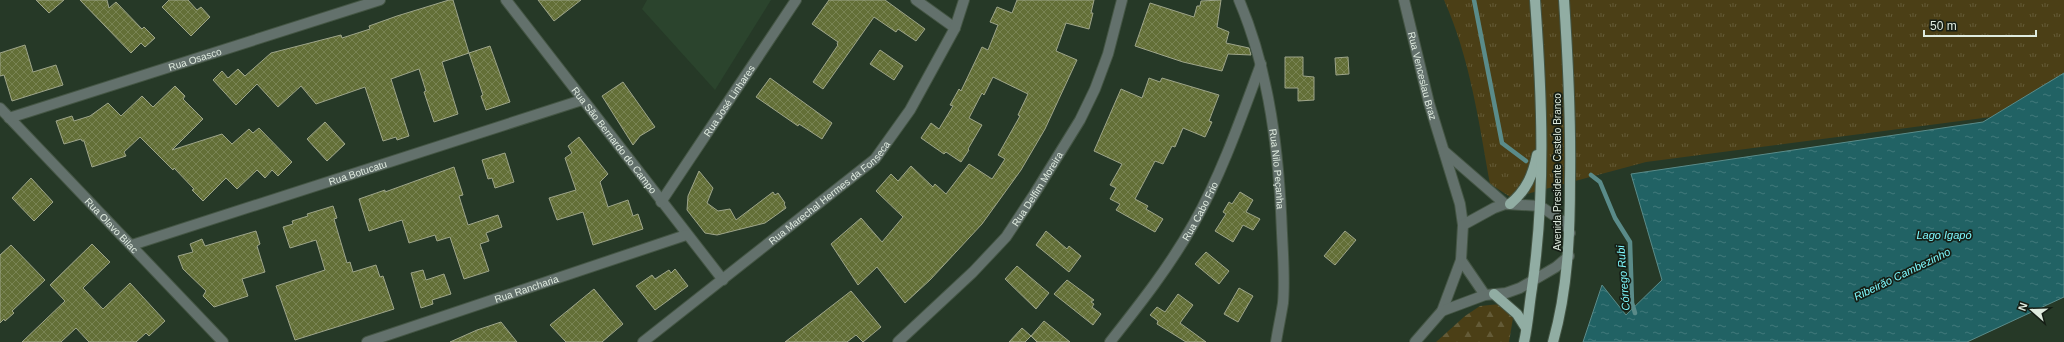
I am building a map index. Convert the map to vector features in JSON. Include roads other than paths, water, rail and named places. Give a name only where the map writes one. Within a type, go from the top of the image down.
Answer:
[{"type":"main road","name":"Avenida Presidente Castelo Branco","points":[[1524,342],[1538,250],[1540,206],[1541,132],[1535,0]]},
{"type":"main road","name":"Avenida Presidente Castelo Branco","points":[[1553,342],[1569,256],[1570,233],[1570,120],[1564,0]]},
{"type":"main road","points":[[1508,204],[1524,191],[1532,173],[1541,132]]},
{"type":"main road","points":[[1489,294],[1518,314],[1526,328]]},
{"type":"street","name":"Rua Osasco","points":[[9,118],[380,0]]},
{"type":"street","name":"Rua São Bernardo do Campo","points":[[506,0],[686,235],[723,280]]},
{"type":"street","name":"Rua José Linhares","points":[[661,202],[796,0]]},
{"type":"street","points":[[916,0],[955,28]]},
{"type":"street","name":"Rua Marechal Hermes da Fonseca","points":[[643,342],[875,159],[910,110],[955,28],[964,0]]},
{"type":"street","name":"Rua Delfim Moreira","points":[[898,342],[974,272],[1006,237],[1035,193],[1076,126],[1095,90],[1108,54],[1122,0]]},
{"type":"street","name":"Rua Nilo Peçanha","points":[[1239,0],[1248,21],[1261,64],[1276,154],[1281,217],[1283,303],[1276,342]]},
{"type":"street","name":"Rua Venceslau Braz","points":[[1404,0],[1442,150],[1457,191],[1463,225]]},
{"type":"street","name":"Rua Cabo Frio","points":[[1110,342],[1151,291],[1194,223],[1230,147],[1261,64]]},
{"type":"street","name":"Rua Botucatu","points":[[132,245],[582,100]]},
{"type":"street","name":"Rua Olavo Bilac","points":[[0,108],[223,342]]},
{"type":"street","points":[[1442,150],[1508,204]]},
{"type":"street","points":[[1415,342],[1442,311],[1461,260],[1463,225],[1494,208],[1508,204],[1540,206],[1564,222],[1570,233]]},
{"type":"street","name":"Rua Rancharia","points":[[367,342],[686,235]]},
{"type":"street","points":[[1442,311],[1489,294],[1520,288],[1533,279],[1556,267],[1569,256]]},
{"type":"street","points":[[1461,260],[1489,294]]},
{"type":"water","name":"Lago Igapó","points":[[2064,73],[2064,297],[1967,342],[1583,342],[1602,285],[1626,315],[1662,280],[1631,174],[1983,122]]},
{"type":"waterway","name":"Córrego Rubi","points":[[1474,0],[1502,143],[1526,161]]},
{"type":"waterway","name":"Córrego Rubi","points":[[1591,175],[1600,182],[1615,218],[1630,242],[1632,303],[1635,313]]},
{"type":"water label","name":"Ribeirão Cambezinho","points":[[1902,274]]}]
